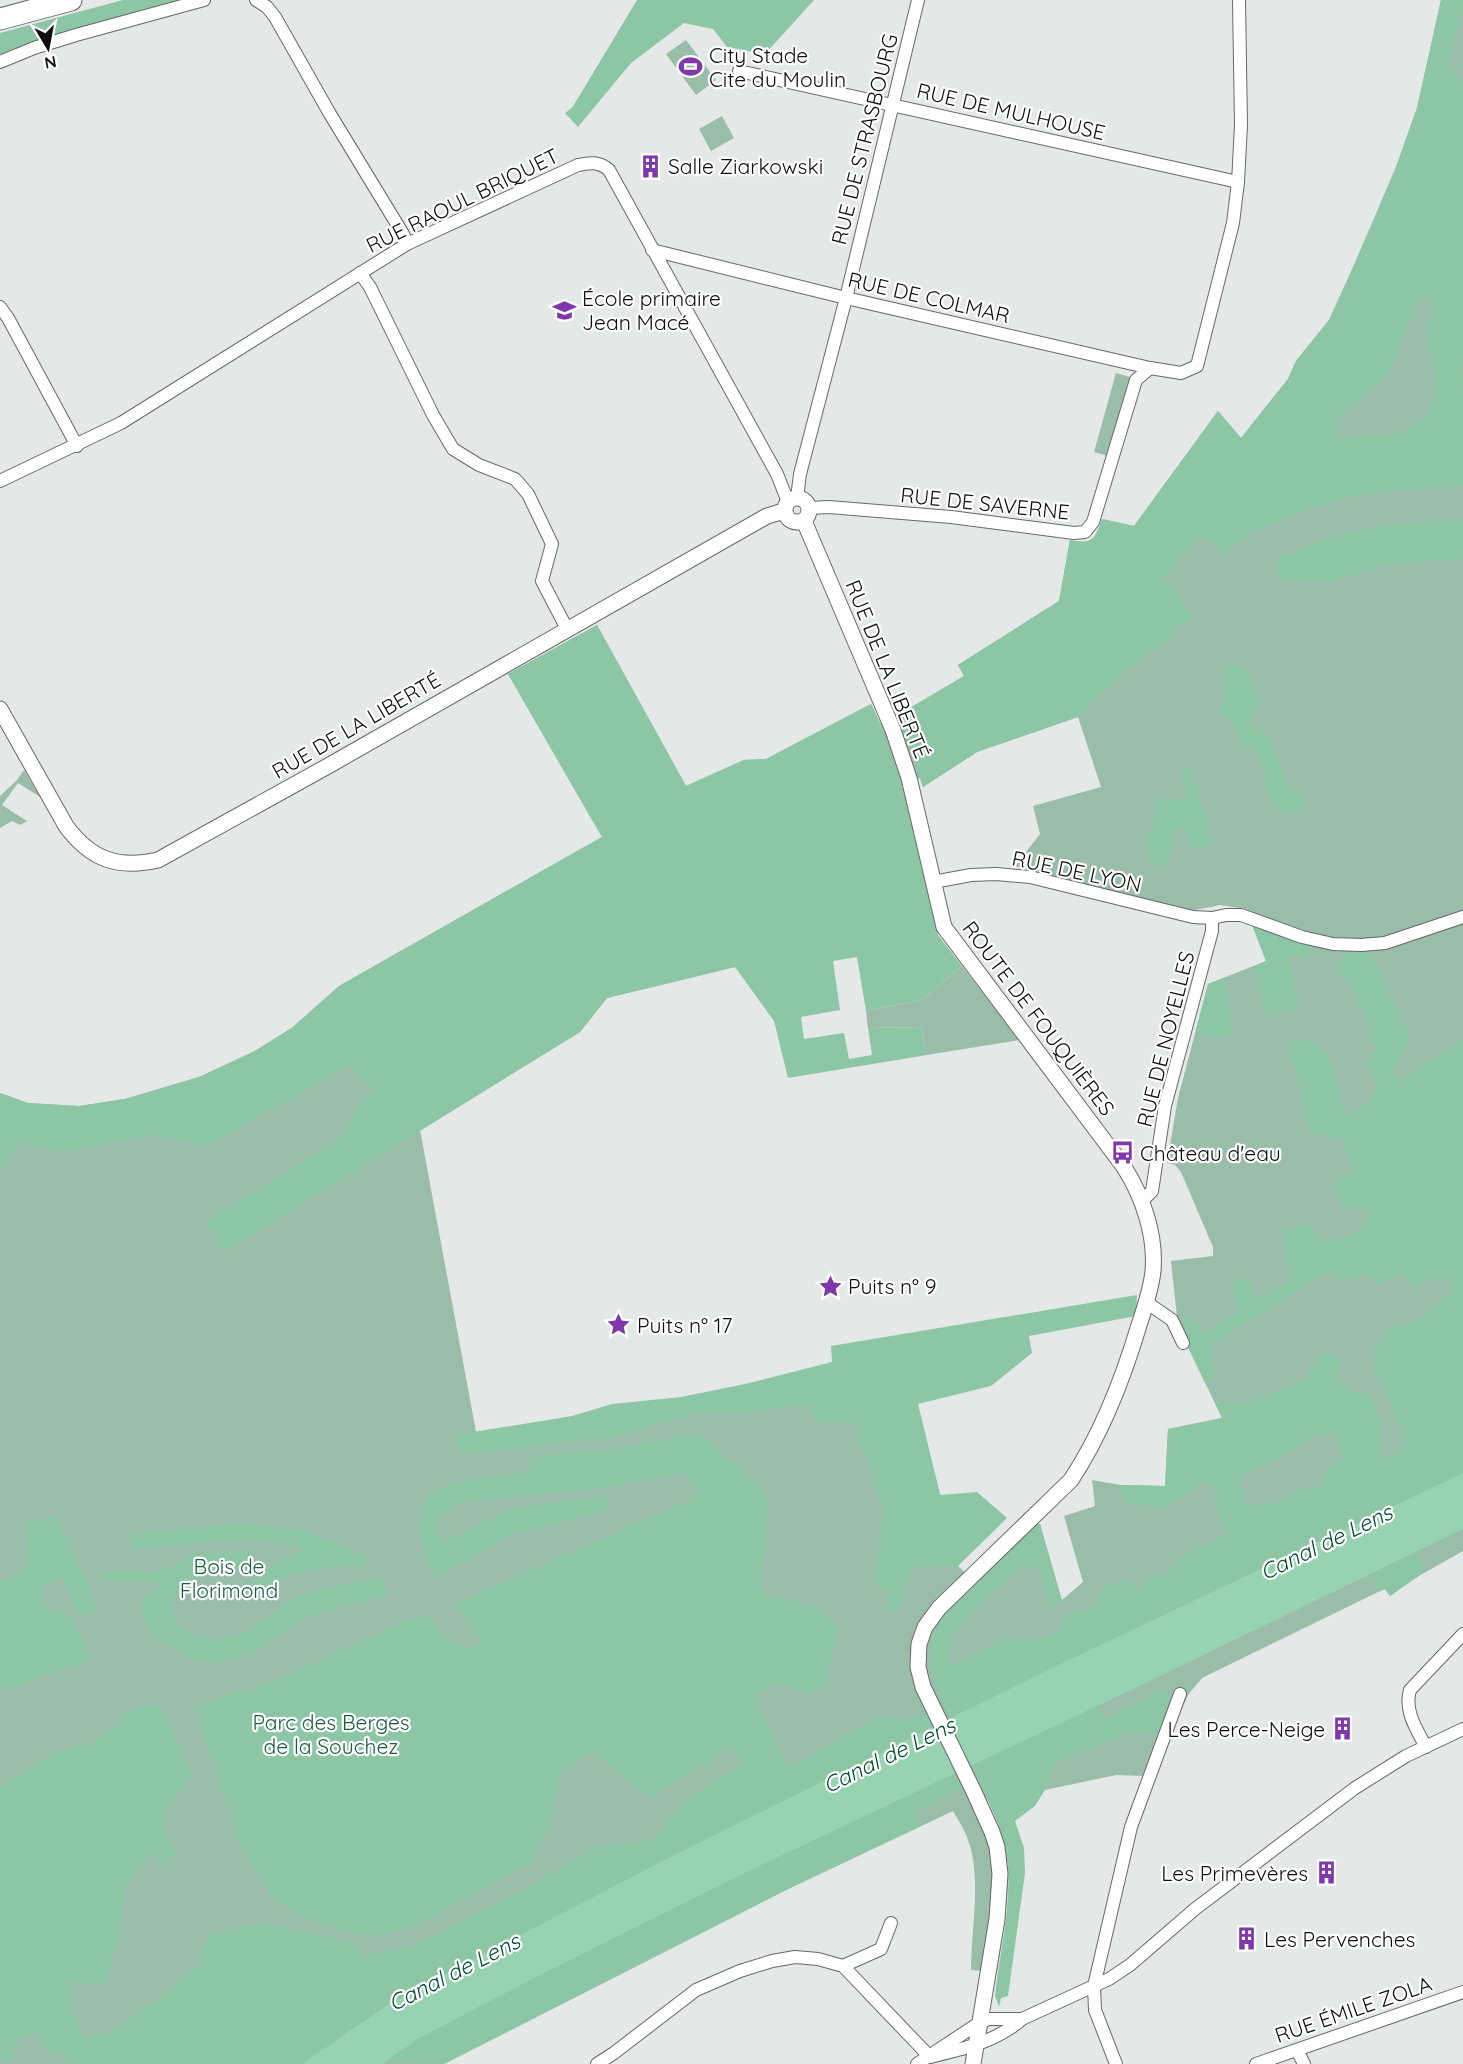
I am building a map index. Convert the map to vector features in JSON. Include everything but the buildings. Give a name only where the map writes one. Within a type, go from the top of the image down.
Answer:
[{"type":"highway","points":[[0,19],[71,0]]},
{"type":"street","points":[[0,62],[34,48],[76,35],[204,0]]},
{"type":"street","points":[[256,0],[267,7],[275,17],[407,244]]},
{"type":"street","name":"RUE DE STRASBOURG","points":[[797,504],[918,0]]},
{"type":"street","points":[[1238,182],[1241,125],[1239,0]]},
{"type":"street","name":"RUE DE MULHOUSE","points":[[739,71],[1238,182]]},
{"type":"street","name":"RUE RAOUL BRIQUET","points":[[0,481],[121,423],[407,244],[578,165],[595,162],[609,170],[778,477],[797,504]]},
{"type":"street","name":"RUE DE COLMAR","points":[[652,250],[846,298],[1150,368],[1181,373],[1197,366],[1233,223],[1238,182]]},
{"type":"street","points":[[360,273],[370,287],[433,415],[453,448],[479,465],[515,479],[528,494],[552,544],[542,581],[567,629]]},
{"type":"street","points":[[0,307],[77,446]]},
{"type":"street","name":"RUE DE SAVERNE","points":[[797,504],[951,517],[1074,533],[1085,532],[1093,522],[1136,380],[1150,368]]},
{"type":"street","points":[[778,477],[797,504]]},
{"type":"street","name":"RUE DE LA LIBERTÉ","points":[[0,709],[66,826],[78,842],[93,853],[110,860],[135,864],[158,860],[767,516],[797,504],[893,730],[909,778],[922,837]]},
{"type":"street","name":"ROUTE DE FOUQUIÈRES","points":[[922,837],[944,927],[948,935],[1136,1185],[1152,1244],[1151,1280],[1131,1352],[1106,1416],[1086,1457],[1071,1480],[947,1600],[925,1628],[919,1644],[918,1667],[923,1687],[974,1792],[994,1840],[1000,1874],[997,1919],[979,2023]]},
{"type":"street","name":"RUE DE LYON","points":[[933,882],[971,875],[996,874],[1030,877],[1192,917],[1212,918],[1241,915],[1302,937],[1333,944],[1385,943],[1463,917]]},
{"type":"street","name":"RUE DE NOYELLES","points":[[1142,1201],[1152,1191],[1165,1106],[1212,931],[1212,918]]},
{"type":"street","points":[[1146,1302],[1172,1320],[1183,1343]]},
{"type":"street","points":[[1426,1747],[1408,1712],[1407,1700],[1410,1690],[1463,1634]]},
{"type":"street","points":[[1116,2064],[1095,2010],[1094,1986],[1131,1827],[1180,1695]]},
{"type":"street","points":[[930,2057],[975,2046],[1012,2027],[1022,2019],[1109,1979],[1130,1965],[1195,1909],[1355,1788],[1406,1756],[1463,1729]]},
{"type":"street","points":[[843,1966],[881,1949],[891,1923]]},
{"type":"street","points":[[597,2064],[696,1990],[740,1971],[795,1957],[818,1959],[843,1966],[930,2057]]},
{"type":"street","name":"RUE ÉMILE ZOLA","points":[[1256,2064],[1463,1992]]},
{"type":"street","points":[[918,2064],[979,2023],[989,2019],[1022,2019]]},
{"type":"street","points":[[973,2064],[979,2023]]},
{"type":"street","points":[[1297,2050],[1304,2064]]},
{"type":"green space","points":[[123,0],[185,0],[32,43],[0,55],[0,33]]},
{"type":"green space","points":[[637,0],[814,0],[765,54],[727,47],[713,29],[684,23],[631,63],[578,127],[565,113],[572,108]]},
{"type":"green space","name":"Parc des Berges de la Souchez","points":[[1441,0],[1463,0],[1463,1551],[1410,1581],[1390,1596],[1385,1589],[1378,1592],[1202,1678],[1188,1695],[1175,1724],[1163,1722],[1143,1776],[1116,1775],[1045,1790],[1009,1803],[986,1796],[1004,1843],[1008,1875],[1007,1908],[997,1972],[971,1970],[975,1904],[974,1870],[967,1836],[953,1811],[786,1890],[444,2064],[0,2064],[0,1093],[28,1103],[79,1106],[125,1099],[199,1077],[255,1051],[293,1027],[339,986],[602,837],[508,674],[597,625],[686,786],[744,760],[766,759],[871,704],[881,725],[964,676],[958,665],[1059,601],[1070,540],[1084,542],[1092,539],[1102,519],[1134,526],[1218,411],[1241,438],[1288,379],[1296,361],[1329,320],[1370,230],[1417,108]],"holes":[[[1078,717],[1101,787],[1033,806],[1040,834],[1015,866],[1191,911],[1220,905],[1246,909],[1266,961],[1208,984],[1178,1098],[1167,1163],[1175,1165],[1181,1172],[1213,1247],[1213,1256],[1171,1261],[1178,1326],[1222,1418],[1168,1429],[1165,1486],[1120,1485],[1092,1480],[1095,1506],[1064,1516],[1083,1582],[1062,1600],[1040,1524],[1033,1524],[976,1583],[958,1566],[906,1358],[477,1437],[420,1130],[580,1032],[607,998],[735,967],[938,935],[902,785],[920,778],[923,787],[977,752]]]},
{"type":"green space","points":[[1441,0],[1463,0],[1459,26],[1447,65],[1463,82],[1463,362],[1461,365],[1463,487],[1407,489],[1354,496],[1309,509],[1253,532],[1221,556],[1208,538],[1195,541],[1165,578],[1191,614],[1164,645],[1151,653],[1149,648],[1146,649],[1147,654],[1103,691],[1078,717],[977,752],[923,787],[898,715],[964,676],[958,665],[1059,601],[1070,540],[1084,542],[1092,539],[1102,519],[1134,526],[1218,411],[1241,438],[1288,379],[1296,361],[1329,320],[1396,167],[1417,108]],"holes":[[[1421,295],[1435,304],[1426,327],[1437,384],[1426,418],[1395,434],[1359,435],[1337,441],[1337,420],[1387,375]]]},
{"type":"green space","name":"City Stade Cite du Moulin","points":[[686,40],[716,80],[696,95],[666,54]]},
{"type":"green space","points":[[722,116],[734,138],[711,151],[699,129]]},
{"type":"green space","points":[[1116,373],[1130,377],[1108,456],[1094,452]]},
{"type":"green space","points":[[1439,520],[1463,520],[1463,559],[1389,564],[1328,582],[1279,580],[1276,559],[1324,538],[1374,527]]},
{"type":"green space","points":[[597,625],[686,786],[744,760],[766,759],[871,704],[881,725],[902,785],[938,935],[962,966],[922,1000],[866,1011],[857,957],[833,961],[840,1010],[801,1017],[804,1039],[844,1033],[849,1059],[872,1055],[868,1028],[921,1027],[927,1055],[788,1078],[774,1021],[735,967],[607,998],[580,1032],[223,1253],[205,1222],[339,1139],[371,1089],[351,1066],[206,1146],[153,1135],[59,1152],[20,1142],[0,1170],[0,1093],[28,1103],[79,1106],[125,1099],[199,1077],[255,1051],[293,1027],[339,986],[602,837],[508,674]]},
{"type":"green space","points":[[1240,664],[1252,680],[1261,706],[1250,716],[1253,728],[1269,734],[1288,787],[1300,792],[1306,809],[1285,815],[1267,793],[1260,756],[1241,741],[1232,723],[1218,712],[1225,696],[1223,667]]},
{"type":"green space","points":[[1190,768],[1214,845],[1191,850],[1186,830],[1177,827],[1166,867],[1151,866],[1147,847],[1157,799],[1175,800],[1187,795],[1181,770]]},
{"type":"green space","points":[[24,770],[40,797],[18,783],[2,805],[27,821],[20,825],[12,821],[0,828],[0,796]]},
{"type":"green space","points":[[1252,925],[1290,940],[1315,946],[1306,958],[1289,955],[1298,1006],[1268,1018],[1253,967],[1266,961]]},
{"type":"green space","points":[[1369,951],[1411,1038],[1393,1069],[1399,1083],[1463,1039],[1463,1473],[1145,1623],[950,1719],[938,1692],[930,1662],[934,1633],[951,1607],[1033,1524],[1040,1524],[1061,1600],[1051,1608],[1038,1568],[1022,1566],[974,1610],[954,1633],[948,1663],[959,1664],[1006,1638],[1040,1639],[1057,1632],[1062,1618],[1094,1606],[1105,1585],[1127,1580],[1141,1590],[1148,1578],[1168,1573],[1178,1558],[1229,1533],[1215,1511],[1216,1492],[1203,1480],[1183,1498],[1163,1507],[1125,1505],[1120,1485],[1165,1486],[1168,1429],[1222,1418],[1215,1403],[1247,1402],[1287,1388],[1307,1378],[1319,1352],[1340,1357],[1338,1381],[1350,1391],[1370,1393],[1382,1431],[1379,1456],[1390,1458],[1406,1443],[1373,1367],[1376,1345],[1386,1330],[1420,1319],[1453,1289],[1451,1279],[1432,1278],[1417,1286],[1399,1274],[1377,1286],[1366,1274],[1340,1281],[1329,1271],[1211,1345],[1216,1375],[1205,1383],[1178,1326],[1177,1317],[1192,1317],[1203,1333],[1240,1311],[1230,1283],[1247,1277],[1257,1300],[1291,1279],[1282,1231],[1309,1223],[1322,1242],[1351,1236],[1371,1218],[1369,1208],[1344,1208],[1333,1185],[1352,1171],[1342,1138],[1310,1133],[1289,1045],[1303,1037],[1328,1054],[1346,1115],[1371,1102],[1376,1082],[1365,1063],[1376,1048],[1352,984],[1337,974],[1343,952]],"holes":[[[1333,1432],[1344,1458],[1341,1462],[1334,1462],[1327,1468],[1326,1475],[1318,1488],[1298,1489],[1275,1504],[1264,1501],[1248,1508],[1239,1478],[1292,1451],[1316,1435]]]},
{"type":"green space","points":[[962,966],[1019,1040],[927,1055],[921,1027],[868,1028],[866,1011],[922,1000]]},
{"type":"green space","points":[[1226,977],[1233,1033],[1216,1039],[1196,1030],[1208,984]]},
{"type":"green space","points":[[1137,1295],[1136,1316],[1029,1336],[1032,1353],[991,1386],[918,1404],[940,1495],[977,1492],[1007,1518],[958,1566],[913,1568],[896,1614],[887,1610],[891,1590],[875,1586],[883,1506],[854,1423],[817,1423],[806,1404],[733,1415],[721,1410],[681,1417],[611,1439],[573,1440],[547,1446],[460,1454],[455,1435],[572,1416],[612,1404],[681,1397],[745,1384],[832,1362],[831,1346]]},
{"type":"green space","points":[[688,1435],[700,1437],[711,1443],[764,1491],[769,1509],[760,1587],[765,1595],[810,1606],[829,1618],[834,1626],[836,1637],[825,1683],[808,1695],[779,1682],[755,1697],[788,1768],[880,1716],[893,1720],[927,1715],[934,1727],[670,1857],[392,2002],[302,2064],[65,2064],[68,2057],[48,2052],[36,2033],[15,2040],[13,2057],[0,2063],[0,1788],[39,1760],[75,1745],[89,1744],[103,1736],[127,1713],[143,1706],[161,1706],[193,1775],[166,1811],[164,1831],[177,1853],[164,1867],[150,1853],[124,1891],[119,1938],[105,1985],[70,1982],[73,2009],[85,2040],[114,2030],[157,2000],[198,1964],[208,1936],[242,1926],[273,1924],[357,1944],[362,1956],[415,1945],[517,1893],[597,1847],[643,1842],[659,1834],[684,1801],[743,1763],[731,1748],[651,1798],[592,1752],[561,1772],[551,1823],[528,1865],[419,1924],[383,1936],[346,1932],[303,1917],[276,1901],[241,1848],[195,1708],[234,1691],[256,1689],[413,1618],[429,1614],[443,1637],[469,1649],[481,1642],[454,1604],[698,1496],[683,1472],[604,1488],[460,1502],[436,1519],[442,1543],[510,1509],[606,1495],[611,1510],[512,1535],[435,1578],[423,1548],[421,1518],[426,1496],[450,1483],[524,1472],[536,1455],[610,1450]]},
{"type":"green space","points":[[57,1516],[99,1608],[80,1617],[61,1577],[40,1589],[41,1604],[71,1615],[93,1659],[9,1689],[0,1688],[0,1579],[11,1578],[30,1561],[24,1524]]},
{"type":"green space","points":[[238,1523],[301,1530],[368,1556],[361,1567],[329,1568],[297,1574],[278,1583],[255,1600],[243,1587],[279,1560],[301,1551],[302,1546],[246,1539],[132,1549],[129,1534]]},
{"type":"green space","points":[[250,1551],[252,1566],[197,1579],[174,1595],[172,1612],[177,1625],[195,1636],[220,1639],[247,1631],[300,1595],[381,1576],[388,1594],[309,1616],[251,1654],[215,1663],[191,1660],[153,1633],[142,1617],[142,1599],[161,1586],[161,1583],[103,1579],[104,1570],[151,1573],[194,1554]]},
{"type":"green space","points":[[1416,1553],[1426,1571],[1390,1596],[1385,1589],[1378,1592],[1370,1575]]},
{"type":"green space","points":[[1166,1691],[1170,1700],[1158,1734],[1133,1733],[1109,1740],[1054,1764],[1045,1790],[1035,1806],[1015,1821],[1024,1848],[1025,1873],[1008,1996],[1001,1998],[999,2007],[995,1996],[1008,1900],[1007,1862],[998,1823],[972,1766],[1096,1706],[1104,1718],[1159,1692]]},
{"type":"green space","points":[[954,1774],[962,1788],[916,1812],[919,1827],[786,1890],[444,2064],[383,2063],[418,2039],[534,1978],[751,1870]]},
{"type":"water","name":"Canal de Lens","points":[[1463,1473],[1463,1529],[1148,1682],[751,1870],[534,1978],[418,2039],[382,2064],[302,2064],[392,2002],[670,1857],[1052,1668]]},
{"type":"place","name":"City Stade Cite du Moulin","points":[[691,67]]},
{"type":"place","name":"Salle Ziarkowski","points":[[650,166]]},
{"type":"place","name":"École primaire Jean Macé","points":[[564,310]]},
{"type":"place","name":"Château d'eau","points":[[1122,1153]]},
{"type":"place","name":"Puits n° 9","points":[[830,1286]]},
{"type":"place","name":"Puits n° 17","points":[[619,1325]]},
{"type":"place","name":"Les Perce-Neige","points":[[1343,1729]]},
{"type":"place","name":"Les Primevères","points":[[1326,1873]]},
{"type":"place","name":"Les Pervenches","points":[[1246,1939]]},
{"type":"park label","name":"Bois de Florimond","points":[[229,1578]]}]
